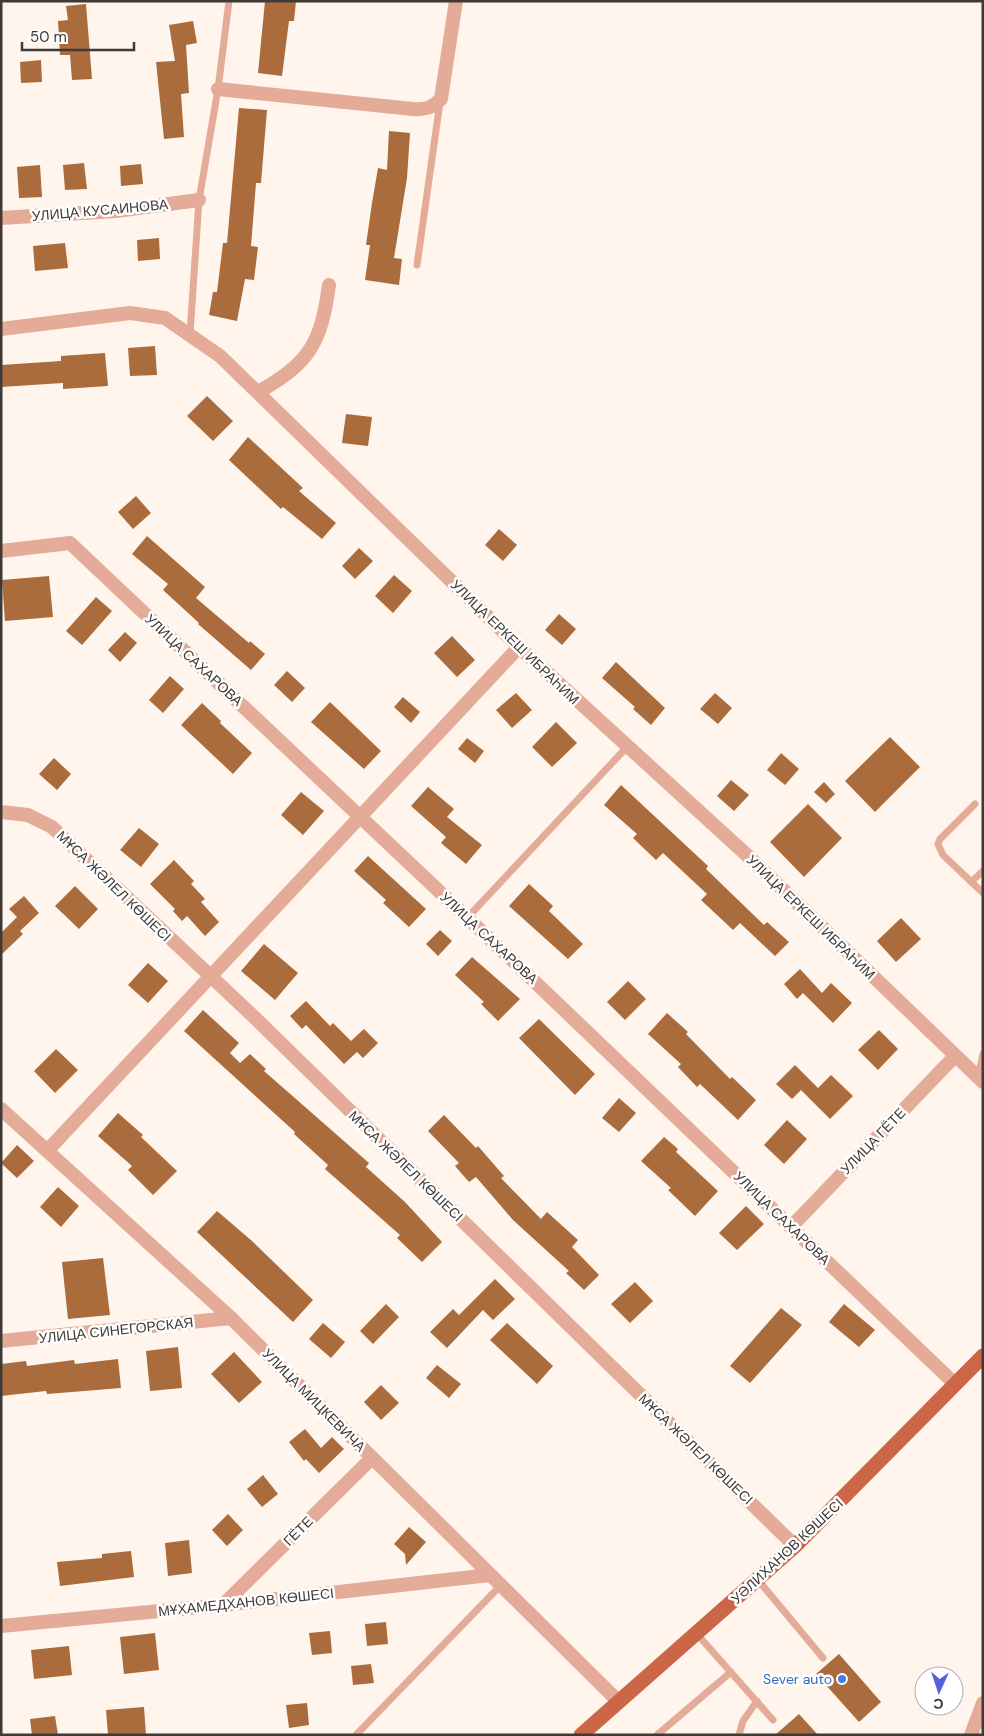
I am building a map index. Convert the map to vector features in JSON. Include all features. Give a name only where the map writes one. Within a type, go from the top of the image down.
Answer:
[{"type":"main road","name":"УӘЛИХАНОВ КӨШЕСІ","points":[[584,1734],[618,1701],[697,1634],[795,1546],[983,1356]]},
{"type":"street","points":[[218,88],[422,110],[432,107],[441,100],[456,1]]},
{"type":"street","name":"УЛИЦА КУСАИНОВА","points":[[1,218],[116,211],[199,200]]},
{"type":"street","points":[[258,392],[284,378],[304,359],[319,336],[329,285]]},
{"type":"street","name":"УЛИЦА ЕРКЕШ ИБРАҺИМ","points":[[1,329],[130,313],[165,318],[220,356],[519,648],[749,857],[980,1079]]},
{"type":"street","name":"УЛИЦА САХАРОВА","points":[[1,551],[70,543],[467,918],[955,1384]]},
{"type":"street","points":[[46,1151],[519,648]]},
{"type":"street","name":"МҰСА ЖӘЛЕЛ КӨШЕСІ","points":[[1,812],[28,815],[52,827],[210,978],[253,1016],[795,1546]]},
{"type":"street","name":"УЛИЦА ГЁТЕ","points":[[791,1227],[955,1056]]},
{"type":"street","name":"УЛИЦА МИЦКЕВИЧА","points":[[1,1109],[231,1318],[618,1701]]},
{"type":"street","name":"УЛИЦА СИНЕГОРСКАЯ","points":[[1,1341],[231,1318]]},
{"type":"street","name":"ГЁТЕ","points":[[223,1605],[372,1458]]},
{"type":"street","name":"МҰХАМЕДХАНОВ КӨШЕСІ","points":[[1,1626],[223,1605],[490,1575]]},
{"type":"street","points":[[971,1735],[983,1703]]},
{"type":"lane","points":[[190,334],[199,200],[218,88],[229,1]]},
{"type":"lane","points":[[417,265],[441,100]]},
{"type":"lane","points":[[467,918],[627,747]]},
{"type":"lane","points":[[974,804],[940,839],[938,844],[943,855],[983,893]]},
{"type":"lane","points":[[972,882],[983,870]]},
{"type":"lane","points":[[980,1079],[983,1054]]},
{"type":"lane","points":[[758,1580],[823,1658]]},
{"type":"lane","points":[[356,1735],[501,1586]]},
{"type":"lane","points":[[697,1634],[773,1720]]},
{"type":"lane","points":[[657,1735],[731,1672]]},
{"type":"lane","points":[[739,1735],[743,1721],[757,1701]]},
{"type":"building","points":[[265,1],[296,1],[294,21],[289,21],[282,76],[258,73]]},
{"type":"building","points":[[86,4],[92,79],[72,80],[70,55],[60,55],[58,21],[68,20],[66,6]]},
{"type":"building","points":[[193,21],[197,43],[186,45],[189,93],[181,94],[184,137],[164,139],[156,62],[175,61],[169,25]]},
{"type":"building","points":[[41,60],[42,82],[21,83],[20,62]]},
{"type":"building","points":[[239,108],[267,110],[261,183],[256,183],[251,246],[258,247],[254,280],[245,279],[237,321],[209,315],[213,292],[217,292],[223,243],[227,243]]},
{"type":"building","points":[[389,131],[410,133],[407,178],[394,258],[402,259],[399,285],[365,280],[370,245],[366,245],[372,203],[378,168],[387,170]]},
{"type":"building","points":[[84,163],[87,189],[65,190],[63,165]]},
{"type":"building","points":[[141,164],[143,184],[121,186],[120,166]]},
{"type":"building","points":[[40,165],[42,197],[19,198],[17,167]]},
{"type":"building","points":[[159,238],[160,259],[138,261],[137,240]]},
{"type":"building","points":[[65,243],[68,268],[35,271],[33,246]]},
{"type":"building","points":[[155,346],[157,375],[130,376],[128,348]]},
{"type":"building","points":[[105,353],[108,386],[63,389],[63,383],[1,387],[1,365],[61,361],[61,356]]},
{"type":"building","points":[[207,396],[233,421],[213,441],[187,416]]},
{"type":"building","points":[[346,414],[372,417],[368,446],[342,443]]},
{"type":"building","points":[[248,437],[303,488],[299,491],[336,523],[322,539],[283,507],[281,509],[229,460]]},
{"type":"building","points":[[136,496],[151,513],[133,529],[118,512]]},
{"type":"building","points":[[499,529],[517,545],[503,561],[485,545]]},
{"type":"building","points":[[147,536],[205,587],[196,598],[249,643],[250,641],[265,654],[251,670],[198,624],[163,590],[168,584],[132,554]]},
{"type":"building","points":[[359,548],[373,561],[355,579],[342,566]]},
{"type":"building","points":[[394,575],[412,591],[393,613],[375,596]]},
{"type":"building","points":[[49,576],[53,617],[5,621],[2,580]]},
{"type":"building","points":[[96,597],[112,611],[82,645],[66,631]]},
{"type":"building","points":[[559,614],[576,629],[562,645],[545,630]]},
{"type":"building","points":[[125,632],[137,643],[120,662],[108,650]]},
{"type":"building","points":[[452,636],[475,660],[457,677],[434,653]]},
{"type":"building","points":[[616,662],[665,708],[651,725],[633,709],[635,707],[602,678]]},
{"type":"building","points":[[287,671],[305,688],[292,702],[274,685]]},
{"type":"building","points":[[170,676],[184,689],[163,713],[149,700]]},
{"type":"building","points":[[516,693],[532,710],[512,728],[496,710]]},
{"type":"building","points":[[715,693],[732,708],[718,724],[700,709]]},
{"type":"building","points":[[403,697],[420,712],[411,723],[394,707]]},
{"type":"building","points":[[330,702],[381,751],[364,769],[311,722]]},
{"type":"building","points":[[202,703],[252,753],[233,774],[181,725]]},
{"type":"building","points":[[556,722],[577,743],[552,767],[532,747]]},
{"type":"building","points":[[890,737],[920,767],[875,812],[845,781]]},
{"type":"building","points":[[467,738],[484,751],[475,763],[458,749]]},
{"type":"building","points":[[781,753],[799,769],[785,785],[767,770]]},
{"type":"building","points":[[54,758],[71,774],[57,790],[39,774]]},
{"type":"building","points":[[731,780],[749,795],[734,811],[717,796]]},
{"type":"building","points":[[824,782],[835,794],[826,803],[814,792]]},
{"type":"building","points":[[621,785],[708,866],[706,869],[764,925],[767,922],[789,942],[775,956],[740,923],[733,930],[701,900],[707,894],[663,853],[656,860],[633,838],[637,834],[604,805]]},
{"type":"building","points":[[428,787],[454,809],[447,817],[482,845],[466,864],[441,843],[446,837],[411,806]]},
{"type":"building","points":[[301,792],[324,811],[303,835],[281,815]]},
{"type":"building","points":[[808,804],[842,838],[804,877],[770,842]]},
{"type":"building","points":[[139,828],[159,844],[141,867],[120,850]]},
{"type":"building","points":[[368,856],[426,909],[409,927],[383,903],[386,900],[354,871]]},
{"type":"building","points":[[174,860],[194,881],[191,884],[205,899],[201,902],[219,922],[205,936],[187,916],[182,921],[173,911],[175,909],[150,884]]},
{"type":"building","points":[[529,884],[553,906],[549,911],[583,944],[568,959],[509,906]]},
{"type":"building","points":[[75,886],[98,909],[79,929],[55,906]]},
{"type":"building","points":[[24,896],[39,913],[20,931],[23,934],[1,955],[1,933],[17,917],[9,909]]},
{"type":"building","points":[[901,918],[921,939],[896,962],[877,941]]},
{"type":"building","points":[[440,930],[452,941],[438,956],[426,944]]},
{"type":"building","points":[[264,944],[298,973],[275,1000],[241,971]]},
{"type":"building","points":[[472,957],[520,999],[498,1021],[481,1004],[484,1002],[455,975]]},
{"type":"building","points":[[148,963],[168,981],[148,1003],[128,985]]},
{"type":"building","points":[[800,969],[822,993],[831,983],[852,1003],[833,1023],[803,993],[797,999],[784,984]]},
{"type":"building","points":[[628,981],[646,999],[625,1020],[607,1002]]},
{"type":"building","points":[[306,1001],[330,1026],[333,1023],[351,1041],[364,1029],[378,1043],[363,1058],[357,1052],[344,1064],[306,1025],[302,1029],[290,1016]]},
{"type":"building","points":[[203,1010],[239,1043],[230,1053],[240,1063],[250,1054],[266,1069],[264,1071],[369,1163],[366,1167],[405,1202],[442,1242],[422,1262],[397,1238],[400,1235],[325,1169],[328,1165],[294,1134],[295,1132],[184,1031]]},
{"type":"building","points":[[667,1013],[688,1032],[686,1034],[730,1079],[732,1077],[756,1100],[738,1120],[700,1084],[697,1087],[678,1067],[681,1064],[648,1034]]},
{"type":"building","points":[[539,1019],[595,1074],[575,1095],[519,1038]]},
{"type":"building","points":[[879,1030],[898,1049],[878,1070],[858,1050]]},
{"type":"building","points":[[56,1049],[78,1070],[55,1093],[34,1071]]},
{"type":"building","points":[[795,1065],[818,1088],[831,1075],[853,1096],[830,1119],[801,1090],[792,1099],[776,1084]]},
{"type":"building","points":[[619,1098],[636,1113],[619,1132],[602,1118]]},
{"type":"building","points":[[118,1113],[143,1135],[141,1137],[177,1171],[153,1195],[128,1170],[132,1166],[98,1136]]},
{"type":"building","points":[[444,1115],[476,1148],[478,1146],[504,1176],[501,1178],[541,1219],[547,1212],[578,1240],[572,1247],[599,1275],[584,1290],[566,1273],[569,1271],[513,1220],[476,1177],[469,1182],[455,1166],[459,1163],[428,1131]]},
{"type":"building","points":[[787,1120],[807,1139],[784,1164],[764,1145]]},
{"type":"building","points":[[664,1137],[678,1149],[676,1152],[718,1191],[695,1216],[668,1190],[671,1188],[641,1161]]},
{"type":"building","points":[[17,1145],[34,1161],[17,1178],[1,1163]]},
{"type":"building","points":[[58,1187],[79,1206],[61,1227],[40,1207]]},
{"type":"building","points":[[746,1206],[764,1224],[737,1250],[719,1233]]},
{"type":"building","points":[[217,1211],[252,1241],[313,1300],[293,1322],[197,1232]]},
{"type":"building","points":[[103,1258],[110,1315],[68,1319],[62,1262]]},
{"type":"building","points":[[495,1279],[515,1299],[493,1320],[483,1310],[447,1348],[430,1332],[453,1309],[459,1315]]},
{"type":"building","points":[[635,1282],[653,1301],[630,1323],[611,1304]]},
{"type":"building","points":[[386,1304],[399,1317],[373,1344],[360,1331]]},
{"type":"building","points":[[844,1304],[875,1330],[859,1347],[829,1322]]},
{"type":"building","points":[[781,1308],[802,1325],[750,1383],[730,1366]]},
{"type":"building","points":[[323,1323],[345,1342],[331,1358],[309,1339]]},
{"type":"building","points":[[507,1323],[553,1366],[537,1384],[490,1340]]},
{"type":"building","points":[[178,1347],[182,1388],[150,1391],[146,1351]]},
{"type":"building","points":[[234,1352],[262,1382],[239,1403],[211,1374]]},
{"type":"building","points":[[118,1359],[121,1388],[47,1394],[46,1391],[1,1396],[1,1364],[26,1361],[27,1366],[74,1360],[75,1364]]},
{"type":"building","points":[[437,1365],[461,1384],[449,1398],[426,1378]]},
{"type":"building","points":[[381,1385],[399,1403],[381,1420],[364,1402]]},
{"type":"building","points":[[305,1429],[321,1448],[332,1437],[344,1449],[319,1473],[306,1459],[304,1461],[289,1442]]},
{"type":"building","points":[[263,1475],[278,1494],[262,1507],[247,1489]]},
{"type":"building","points":[[228,1514],[243,1530],[227,1546],[212,1530]]},
{"type":"building","points":[[409,1527],[426,1542],[406,1565],[405,1554],[394,1544]]},
{"type":"building","points":[[189,1540],[192,1573],[168,1576],[165,1543]]},
{"type":"building","points":[[131,1551],[134,1577],[60,1586],[57,1562],[102,1558],[102,1554]]},
{"type":"building","points":[[386,1622],[388,1644],[367,1646],[365,1624]]},
{"type":"building","points":[[330,1631],[332,1653],[312,1655],[309,1633]]},
{"type":"building","points":[[155,1633],[159,1670],[124,1674],[120,1637]]},
{"type":"building","points":[[69,1646],[72,1675],[34,1679],[31,1650]]},
{"type":"building","points":[[839,1654],[881,1702],[859,1722],[816,1674]]},
{"type":"building","points":[[371,1664],[374,1683],[353,1685],[351,1666]]},
{"type":"building","points":[[307,1703],[309,1725],[289,1728],[286,1705]]},
{"type":"building","points":[[144,1707],[146,1735],[108,1735],[106,1710]]},
{"type":"building","points":[[799,1714],[818,1735],[775,1735]]},
{"type":"building","points":[[55,1716],[58,1735],[32,1735],[30,1719]]},
{"type":"place","name":"Sever auto","points":[[842,1679]]}]
